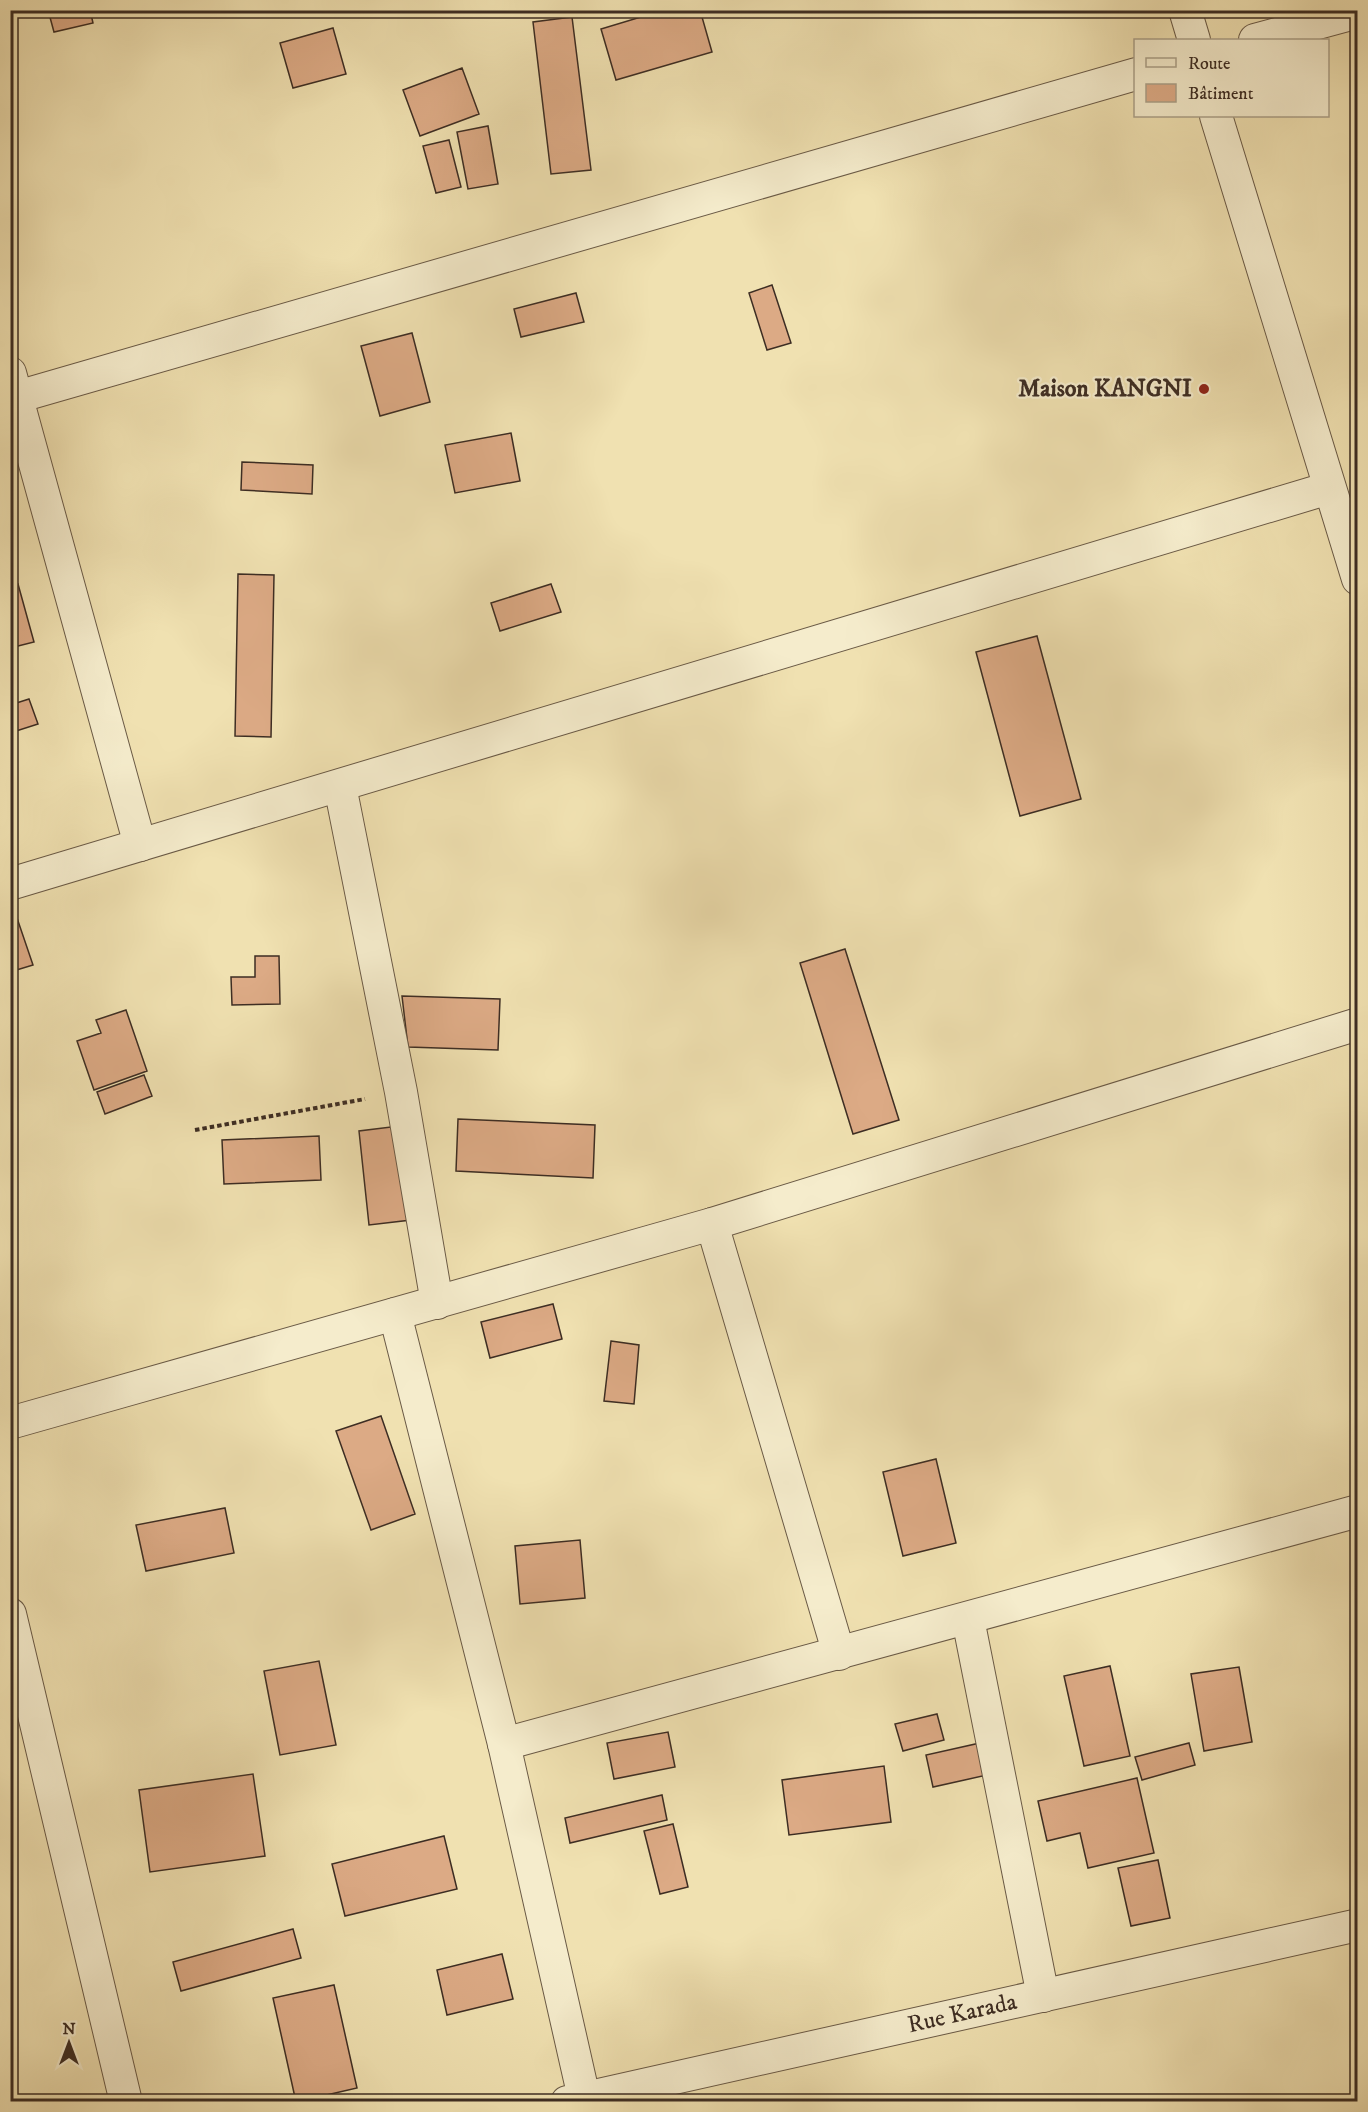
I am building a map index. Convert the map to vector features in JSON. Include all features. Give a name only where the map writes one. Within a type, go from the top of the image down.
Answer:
[{"type":"street","points":[[1185,10],[1194,39]]},
{"type":"street","points":[[1259,39],[1358,12]]},
{"type":"street","points":[[140,845],[13,390],[1134,75]]},
{"type":"street","points":[[1216,117],[1329,488],[1355,564]]},
{"type":"street","points":[[10,885],[1329,488]]},
{"type":"street","points":[[340,786],[401,1092],[437,1303]]},
{"type":"street","points":[[10,1423],[712,1224],[1358,1024]]},
{"type":"street","points":[[712,1224],[839,1654]]},
{"type":"street","points":[[395,1314],[504,1744],[579,2100]]},
{"type":"street","points":[[504,1744],[1358,1511]]},
{"type":"street","points":[[10,1614],[126,2102]]},
{"type":"street","points":[[968,1619],[1043,1996]]},
{"type":"street","name":"Rue Karada","points":[[579,2100],[1358,1924]]},
{"type":"path","points":[[195,1130],[401,1092]]},
{"type":"building","points":[[48,10],[90,10],[93,23],[54,32]]},
{"type":"building","points":[[664,10],[700,10],[712,52],[616,80],[601,29]]},
{"type":"building","points":[[572,17],[591,170],[551,174],[533,22]]},
{"type":"building","points":[[333,28],[346,74],[293,88],[280,43]]},
{"type":"building","points":[[462,68],[479,114],[420,136],[403,90]]},
{"type":"building","points":[[488,126],[498,184],[468,189],[457,132]]},
{"type":"building","points":[[449,140],[461,187],[436,193],[423,146]]},
{"type":"building","points":[[772,285],[791,343],[767,350],[749,293]]},
{"type":"building","points":[[576,293],[584,322],[521,337],[514,309]]},
{"type":"building","points":[[412,333],[430,402],[380,416],[361,346]]},
{"type":"building","points":[[511,433],[520,481],[455,493],[445,445]]},
{"type":"building","points":[[242,462],[313,465],[312,494],[241,490]]},
{"type":"building","points":[[238,574],[274,575],[271,737],[235,736]]},
{"type":"building","points":[[18,584],[34,642],[10,648],[10,586]]},
{"type":"building","points":[[551,584],[561,612],[500,631],[491,603]]},
{"type":"building","points":[[1037,636],[1081,799],[1020,816],[976,652]]},
{"type":"building","points":[[29,699],[38,724],[10,733],[10,705]]},
{"type":"building","points":[[17,918],[33,965],[10,972],[10,920]]},
{"type":"building","points":[[845,949],[899,1120],[853,1134],[800,963]]},
{"type":"building","points":[[255,956],[279,956],[280,1004],[232,1005],[231,977],[255,977]]},
{"type":"building","points":[[402,996],[500,999],[498,1050],[408,1047]]},
{"type":"building","points":[[126,1010],[147,1071],[94,1090],[77,1041],[101,1033],[96,1020]]},
{"type":"building","points":[[144,1075],[152,1096],[105,1114],[97,1092]]},
{"type":"building","points":[[458,1119],[595,1125],[593,1178],[456,1171]]},
{"type":"building","points":[[399,1126],[411,1220],[369,1225],[359,1131]]},
{"type":"building","points":[[319,1136],[321,1180],[224,1184],[222,1140]]},
{"type":"building","points":[[553,1304],[562,1339],[490,1358],[481,1322]]},
{"type":"building","points":[[611,1341],[639,1345],[634,1404],[604,1401]]},
{"type":"building","points":[[381,1416],[415,1514],[371,1530],[336,1431]]},
{"type":"building","points":[[936,1459],[956,1543],[903,1556],[883,1472]]},
{"type":"building","points":[[225,1508],[234,1553],[146,1571],[136,1525]]},
{"type":"building","points":[[580,1540],[585,1598],[520,1604],[515,1546]]},
{"type":"building","points":[[319,1661],[336,1745],[280,1755],[264,1671]]},
{"type":"building","points":[[1110,1666],[1130,1756],[1084,1766],[1064,1676]]},
{"type":"building","points":[[1239,1667],[1252,1742],[1204,1751],[1191,1674]]},
{"type":"building","points":[[937,1714],[944,1740],[903,1751],[895,1724]]},
{"type":"building","points":[[668,1732],[675,1767],[614,1779],[607,1743]]},
{"type":"building","points":[[980,1743],[987,1775],[933,1787],[926,1755]]},
{"type":"building","points":[[1189,1743],[1195,1765],[1142,1780],[1135,1757]]},
{"type":"building","points":[[884,1766],[891,1822],[789,1835],[782,1780]]},
{"type":"building","points":[[253,1774],[265,1856],[150,1872],[139,1790]]},
{"type":"building","points":[[1137,1778],[1154,1853],[1088,1868],[1080,1833],[1047,1841],[1038,1801]]},
{"type":"building","points":[[662,1795],[667,1820],[570,1843],[565,1818]]},
{"type":"building","points":[[673,1824],[688,1887],[660,1894],[644,1831]]},
{"type":"building","points":[[444,1836],[457,1889],[345,1916],[332,1864]]},
{"type":"building","points":[[1158,1860],[1170,1918],[1131,1926],[1118,1868]]},
{"type":"building","points":[[293,1929],[301,1958],[181,1991],[173,1962]]},
{"type":"building","points":[[502,1954],[513,1999],[447,2015],[437,1970]]},
{"type":"building","points":[[334,1985],[357,2088],[296,2102],[273,1998]]},
{"type":"place","name":"Maison KANGNI","points":[[1204,389]]}]
